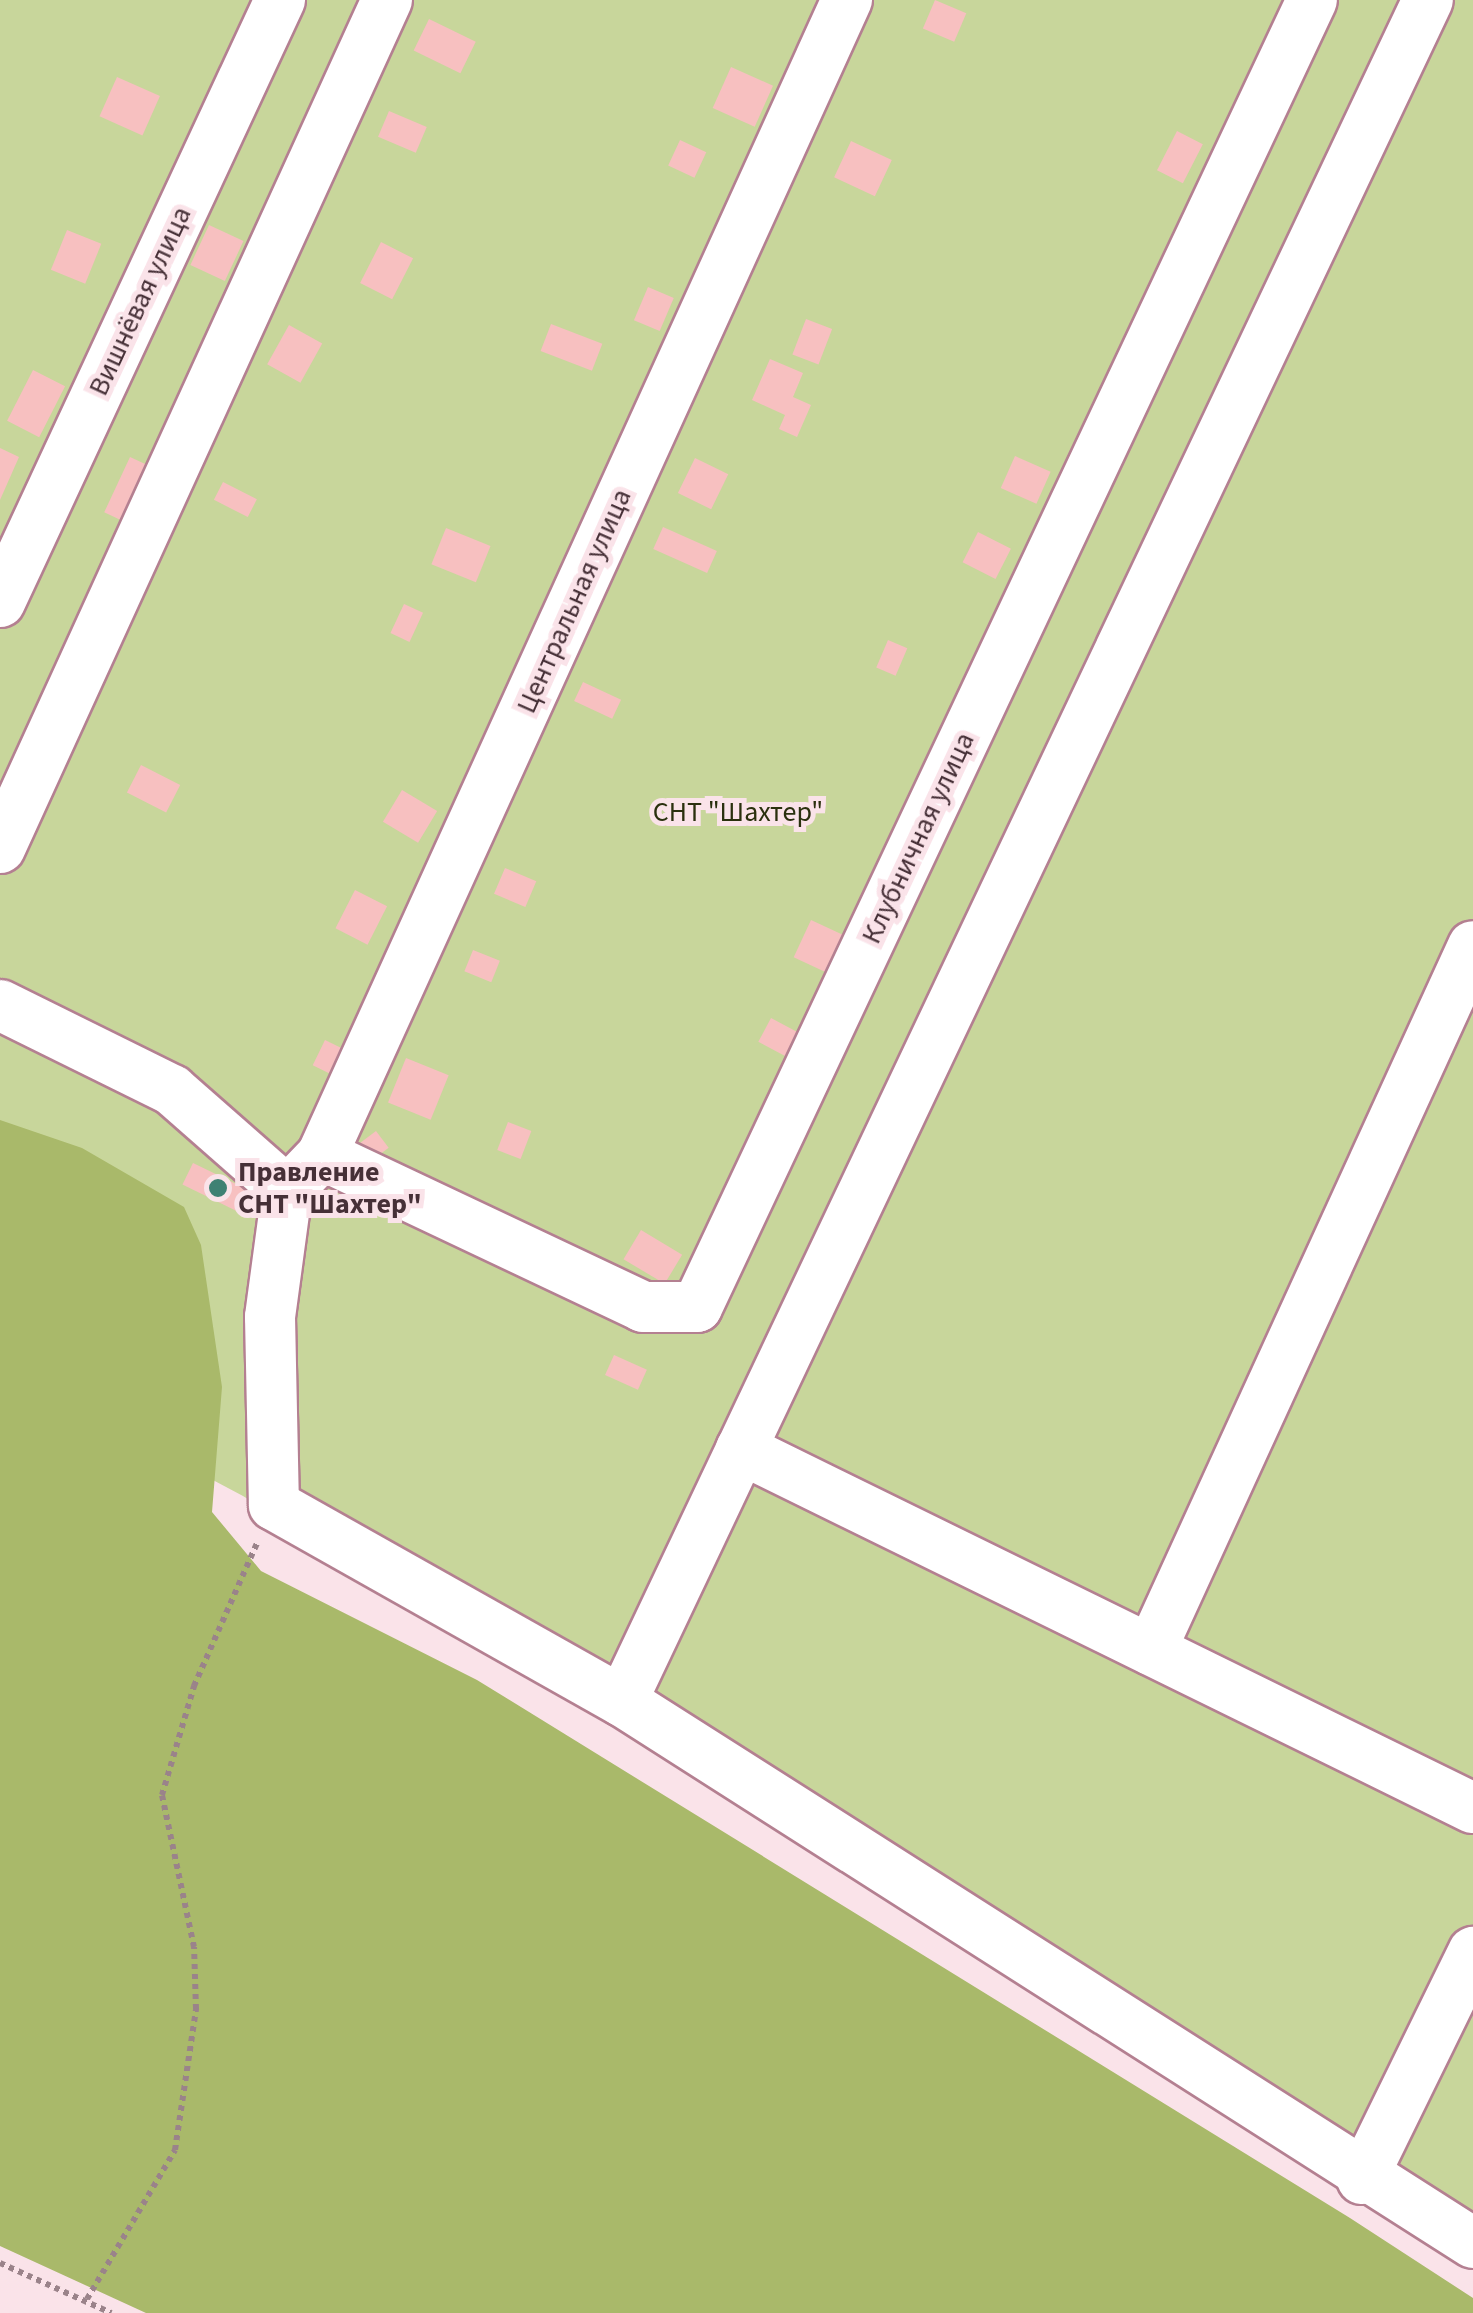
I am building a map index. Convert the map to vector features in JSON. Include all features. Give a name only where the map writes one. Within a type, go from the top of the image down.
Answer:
[{"type":"lane","name":"Вишнёвая улица","points":[[0,602],[280,0]]},
{"type":"lane","points":[[0,848],[387,0]]},
{"type":"lane","name":"Центральная улица","points":[[286,1192],[322,1156],[847,0]]},
{"type":"lane","name":"Клубничная улица","points":[[322,1156],[642,1307],[697,1307],[1312,0]]},
{"type":"lane","points":[[622,1701],[1428,0]]},
{"type":"lane","points":[[1151,1650],[1473,946]]},
{"type":"lane","points":[[0,1005],[172,1090],[286,1192],[270,1317],[274,1505],[622,1701],[1362,2179],[1473,2243]]},
{"type":"lane","points":[[741,1448],[1473,1808]]},
{"type":"lane","points":[[1362,2179],[1473,1952]]},
{"type":"path","points":[[87,2298],[175,2150],[196,2009],[194,1947],[162,1795],[194,1686],[274,1505]]},
{"type":"path","points":[[0,2264],[87,2298],[111,2313]]},
{"type":"green space","name":"СНТ \"Шахтер\"","points":[[0,0],[1473,0],[1473,2257],[243,1496],[0,1367]]},
{"type":"green space","points":[[0,1120],[82,1148],[184,1207],[201,1245],[222,1387],[212,1512],[261,1571],[477,1680],[1350,2218],[1473,2298],[1473,2313],[146,2313],[0,2246]]},
{"type":"building","points":[[935,0],[966,13],[954,42],[923,29]]},
{"type":"building","points":[[429,19],[476,42],[460,73],[414,50]]},
{"type":"building","points":[[731,67],[773,86],[755,127],[713,108]]},
{"type":"building","points":[[117,77],[160,96],[142,135],[100,116]]},
{"type":"building","points":[[389,111],[427,127],[416,153],[378,137]]},
{"type":"building","points":[[1177,131],[1203,144],[1183,183],[1157,170]]},
{"type":"building","points":[[680,140],[706,152],[694,178],[668,165]]},
{"type":"building","points":[[851,141],[892,160],[875,196],[834,177]]},
{"type":"building","points":[[209,225],[243,241],[225,281],[190,265]]},
{"type":"building","points":[[67,230],[101,244],[85,284],[51,270]]},
{"type":"building","points":[[381,242],[413,258],[392,299],[360,283]]},
{"type":"building","points":[[648,287],[674,298],[660,331],[634,320]]},
{"type":"building","points":[[806,319],[832,329],[819,365],[792,354]]},
{"type":"building","points":[[551,324],[602,344],[592,371],[541,351]]},
{"type":"building","points":[[289,325],[322,343],[300,383],[267,364]]},
{"type":"building","points":[[770,359],[803,373],[793,397],[811,405],[797,437],[779,429],[785,415],[752,400]]},
{"type":"building","points":[[33,370],[65,386],[39,437],[7,421]]},
{"type":"building","points":[[0,448],[19,457],[0,500]]},
{"type":"building","points":[[1015,456],[1051,472],[1036,504],[1001,488]]},
{"type":"building","points":[[130,457],[158,470],[132,525],[104,512]]},
{"type":"building","points":[[695,458],[728,474],[711,509],[678,493]]},
{"type":"building","points":[[223,482],[257,499],[248,517],[214,500]]},
{"type":"building","points":[[663,527],[717,551],[707,573],[653,549]]},
{"type":"building","points":[[446,528],[491,546],[476,582],[431,564]]},
{"type":"building","points":[[978,532],[1011,549],[996,579],[963,562]]},
{"type":"building","points":[[404,604],[423,613],[410,642],[390,633]]},
{"type":"building","points":[[888,640],[907,648],[896,676],[876,668]]},
{"type":"building","points":[[583,682],[621,700],[612,719],[574,701]]},
{"type":"building","points":[[141,765],[180,785],[166,813],[127,793]]},
{"type":"building","points":[[402,790],[437,811],[418,843],[383,822]]},
{"type":"building","points":[[505,868],[536,881],[525,907],[494,894]]},
{"type":"building","points":[[355,890],[387,906],[368,945],[335,928]]},
{"type":"building","points":[[811,920],[843,935],[825,972],[794,957]]},
{"type":"building","points":[[473,950],[500,961],[491,982],[464,971]]},
{"type":"building","points":[[771,1018],[801,1034],[788,1058],[758,1042]]},
{"type":"building","points":[[325,1040],[347,1051],[335,1076],[313,1065]]},
{"type":"building","points":[[406,1058],[449,1075],[431,1120],[388,1103]]},
{"type":"building","points":[[508,1122],[531,1131],[521,1159],[497,1150]]},
{"type":"building","points":[[376,1131],[389,1148],[362,1168],[350,1151]]},
{"type":"building","name":"Правление СНТ \"Шахтер\"","points":[[193,1163],[253,1192],[243,1214],[182,1185]]},
{"type":"building","points":[[641,1230],[682,1255],[665,1284],[623,1259]]},
{"type":"building","points":[[614,1355],[647,1370],[638,1390],[605,1375]]},
{"type":"place","name":"Правление СНТ \"Шахтер\"","points":[[218,1188]]}]
